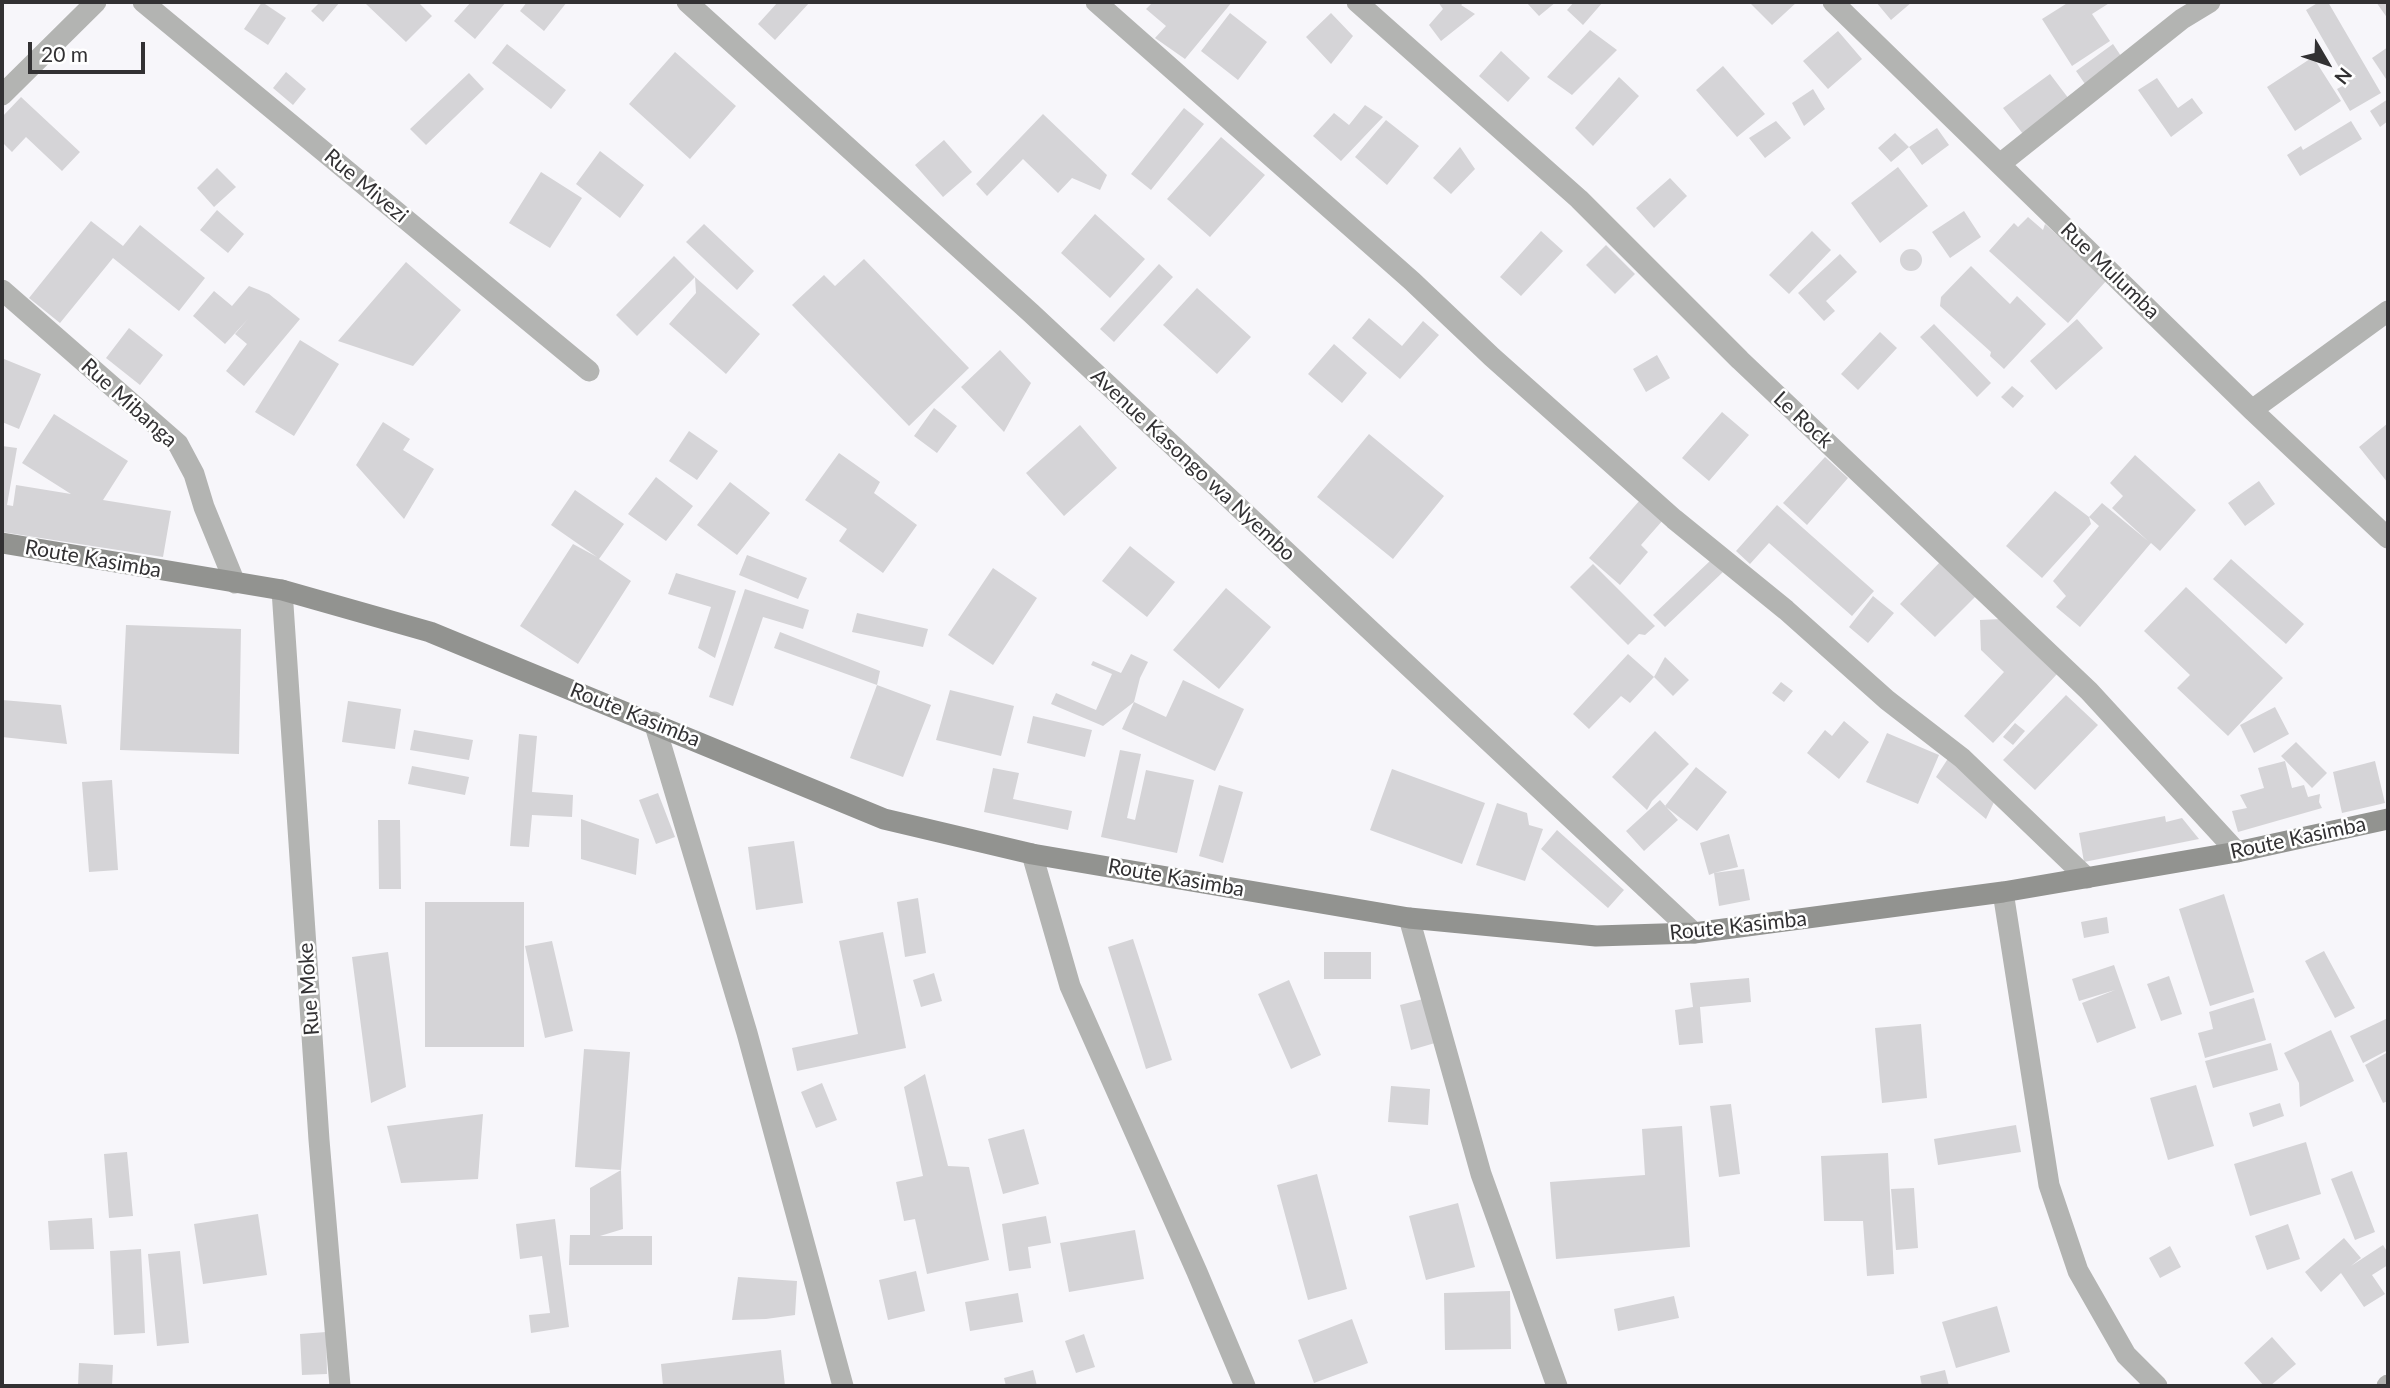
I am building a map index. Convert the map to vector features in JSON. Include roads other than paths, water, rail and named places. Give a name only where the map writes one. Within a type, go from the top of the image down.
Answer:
[{"type":"street","points":[[2,95],[96,2]]},
{"type":"street","name":"Rue Mivezi","points":[[143,2],[589,371]]},
{"type":"street","name":"Avenue Kasongo wa Nyembo","points":[[687,2],[1031,313],[1694,933]]},
{"type":"street","points":[[1096,2],[1412,281],[1492,358],[1674,519],[1786,610],[1887,701],[1962,758],[2087,878]]},
{"type":"street","name":"Le Rock","points":[[1357,2],[1579,199],[1740,360],[2089,691],[2237,852]]},
{"type":"street","name":"Rue Mulumba","points":[[1833,2],[2252,410],[2388,538]]},
{"type":"street","points":[[2000,164],[2176,11],[2210,2]]},
{"type":"street","name":"Rue Mibanga","points":[[2,290],[177,444],[194,474],[204,507],[235,583]]},
{"type":"street","points":[[2252,410],[2388,311]]},
{"type":"street","name":"Route Kasimba","points":[[2,543],[282,590],[430,632],[884,819],[1032,854],[1409,918],[1596,936],[1694,933],[2003,892],[2237,852],[2388,819]]},
{"type":"street","name":"Rue Moke","points":[[282,590],[319,1140],[340,1386]]},
{"type":"street","points":[[654,722],[747,1033],[843,1386]]},
{"type":"street","points":[[1032,854],[1070,986],[1245,1386]]},
{"type":"street","points":[[2003,892],[2049,1185],[2078,1270],[2126,1355],[2157,1386]]},
{"type":"street","points":[[1409,918],[1481,1174],[1557,1386]]}]
